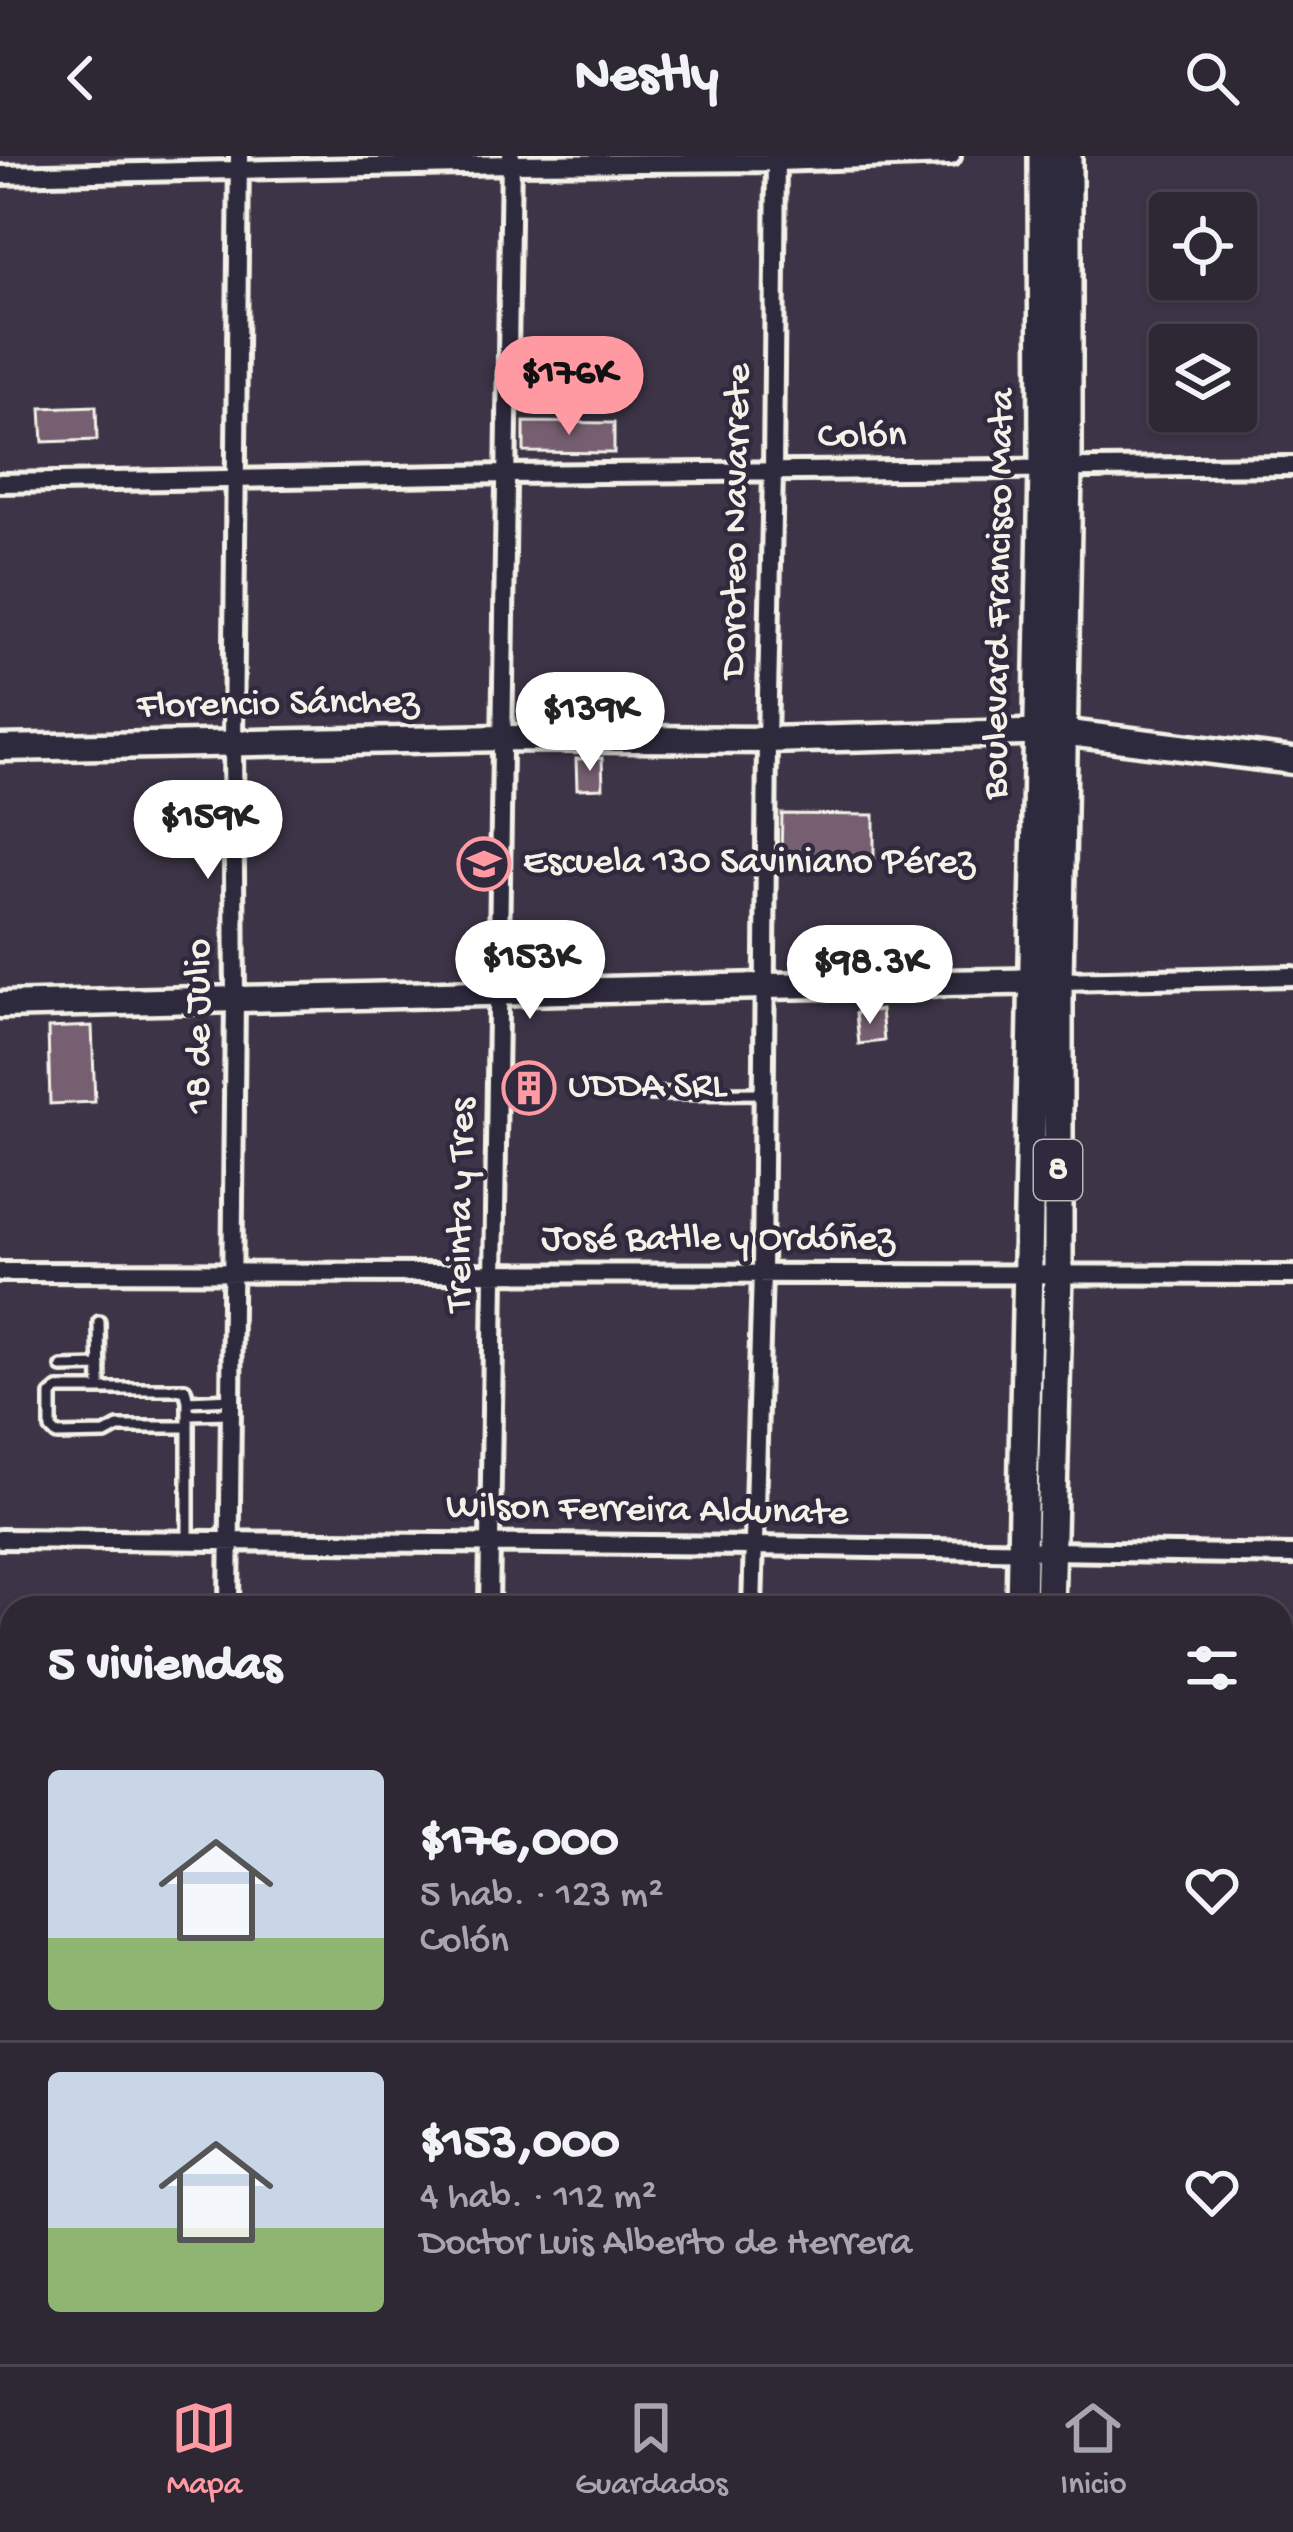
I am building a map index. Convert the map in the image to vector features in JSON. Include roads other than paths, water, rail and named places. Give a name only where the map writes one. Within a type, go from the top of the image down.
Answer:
[{"type":"main road","name":"Boulevard Francisco Mata","points":[[1043,156],[1055,469]]},
{"type":"main road","name":"Boulevard Francisco Mata","points":[[1024,1596],[1036,1550],[1058,1274],[1047,982],[1055,469],[1067,156]]},
{"type":"main road","name":"Boulevard Francisco Mata","points":[[1046,1596],[1036,1550],[1028,1274],[1047,982]]},
{"type":"street","points":[[0,175],[239,163],[951,156]]},
{"type":"street","name":"Doroteo Navarrete","points":[[752,1596],[762,1272],[776,159]]},
{"type":"street","name":"Treinta y Tres","points":[[489,1596],[511,160]]},
{"type":"street","name":"18 de Julio","points":[[230,1596],[239,163]]},
{"type":"street","name":"Colón","points":[[0,484],[1293,466]]},
{"type":"street","name":"Florencio Sánchez","points":[[0,748],[503,738],[766,740],[1050,732],[1293,761]]},
{"type":"street","points":[[0,1005],[1293,976]]},
{"type":"street","name":"José Batlle y Ordóñez","points":[[0,1271],[1293,1275]]},
{"type":"street","name":"Wilson Ferreira Aldunate","points":[[0,1539],[1293,1556]]},
{"type":"lane","points":[[644,1094],[763,1093]]},
{"type":"lane","points":[[99,1322],[100,1389]]},
{"type":"lane","points":[[62,1367],[100,1366]]},
{"type":"lane","points":[[188,1541],[188,1421],[188,1401],[188,1394],[185,1389],[54,1391],[51,1395],[53,1433],[105,1434],[118,1427],[188,1421],[232,1406]]},
{"type":"lane","points":[[188,1401],[232,1406]]},
{"type":"place","name":"Escuela 130 Saviniano Pérez","points":[[484,864]]},
{"type":"place","name":"UDDA SRL","points":[[529,1088]]}]
